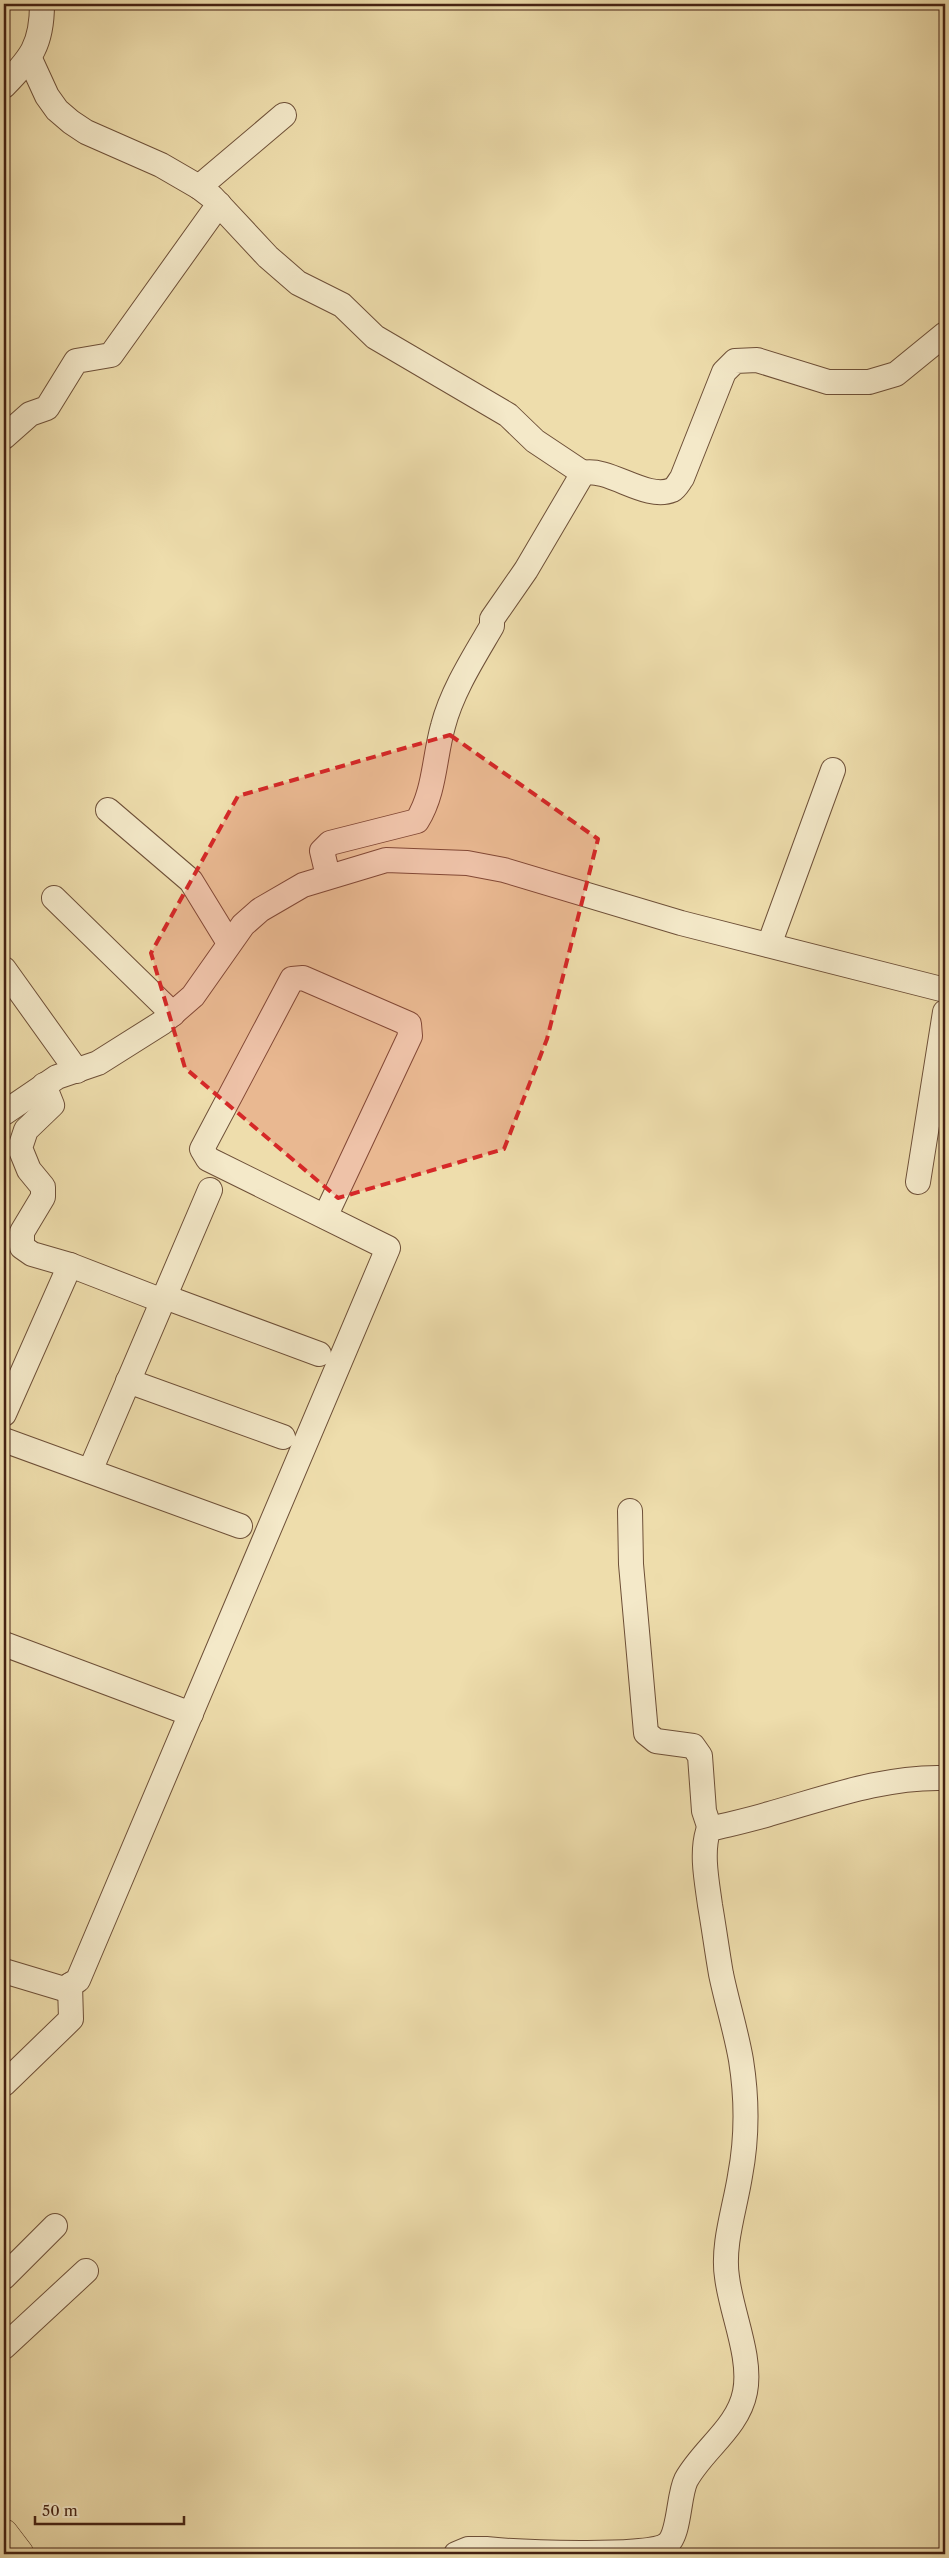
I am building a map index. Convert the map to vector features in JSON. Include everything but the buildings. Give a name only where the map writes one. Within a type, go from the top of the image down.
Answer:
[{"type":"main road","points":[[4,2532],[20,2554]]},
{"type":"street","points":[[4,86],[30,60],[42,21],[42,4]]},
{"type":"street","points":[[30,60],[47,96],[57,110],[71,122],[86,132],[161,165],[199,187],[219,204],[268,257],[298,284],[342,305],[375,336],[508,415],[535,441],[583,473],[604,475],[660,492],[673,490],[682,478],[724,372],[735,361],[757,360],[828,382],[870,382],[896,374],[945,334]]},
{"type":"street","points":[[199,187],[284,115]]},
{"type":"street","points":[[4,437],[30,414],[48,408],[76,361],[111,355],[219,204]]},
{"type":"street","points":[[328,876],[322,851],[325,846],[350,837],[417,821],[428,798],[443,724],[454,696],[492,626],[492,619],[526,570],[583,473]]},
{"type":"street","points":[[769,945],[833,770]]},
{"type":"street","points":[[108,810],[191,881],[229,944]]},
{"type":"street","points":[[4,1113],[57,1077],[98,1063],[163,1022],[193,996],[229,944],[244,925],[260,910],[302,885],[386,860],[467,863],[504,870],[636,910],[945,990]]},
{"type":"street","points":[[54,898],[173,1014]]},
{"type":"street","points":[[4,969],[77,1071]]},
{"type":"street","points":[[4,1971],[64,1989],[78,1980],[388,1248],[325,1217],[208,1159],[202,1149],[292,979],[303,978],[409,1024],[410,1036],[325,1217]]},
{"type":"street","points":[[918,1182],[945,1012]]},
{"type":"street","points":[[44,1085],[52,1105],[26,1130],[20,1148],[29,1170],[43,1188],[43,1197],[22,1232],[22,1247],[32,1254],[70,1265],[319,1354]]},
{"type":"street","points":[[90,1471],[210,1190]]},
{"type":"street","points":[[4,1414],[70,1265]]},
{"type":"street","points":[[128,1381],[283,1437]]},
{"type":"street","points":[[4,1440],[240,1526]]},
{"type":"street","points":[[630,1511],[631,1564],[646,1733],[656,1741],[693,1746],[700,1756],[704,1811],[710,1829]]},
{"type":"street","points":[[4,1644],[191,1714]]},
{"type":"street","points":[[456,2554],[468,2549],[486,2549],[627,2554],[669,2544],[675,2532],[678,2506],[686,2480],[739,2411],[747,2380],[726,2276],[730,2230],[743,2161],[746,2125],[744,2092],[741,2060],[722,1975],[707,1884],[706,1836],[710,1829],[846,1791],[895,1782],[945,1778]]},
{"type":"street","points":[[4,2084],[71,2019],[70,1985]]},
{"type":"street","points":[[4,2277],[55,2226]]},
{"type":"street","points":[[4,2347],[86,2271]]},
{"type":"highlighted area","points":[[450,735],[598,839],[547,1039],[504,1149],[338,1198],[185,1068],[151,953],[238,796]]}]
